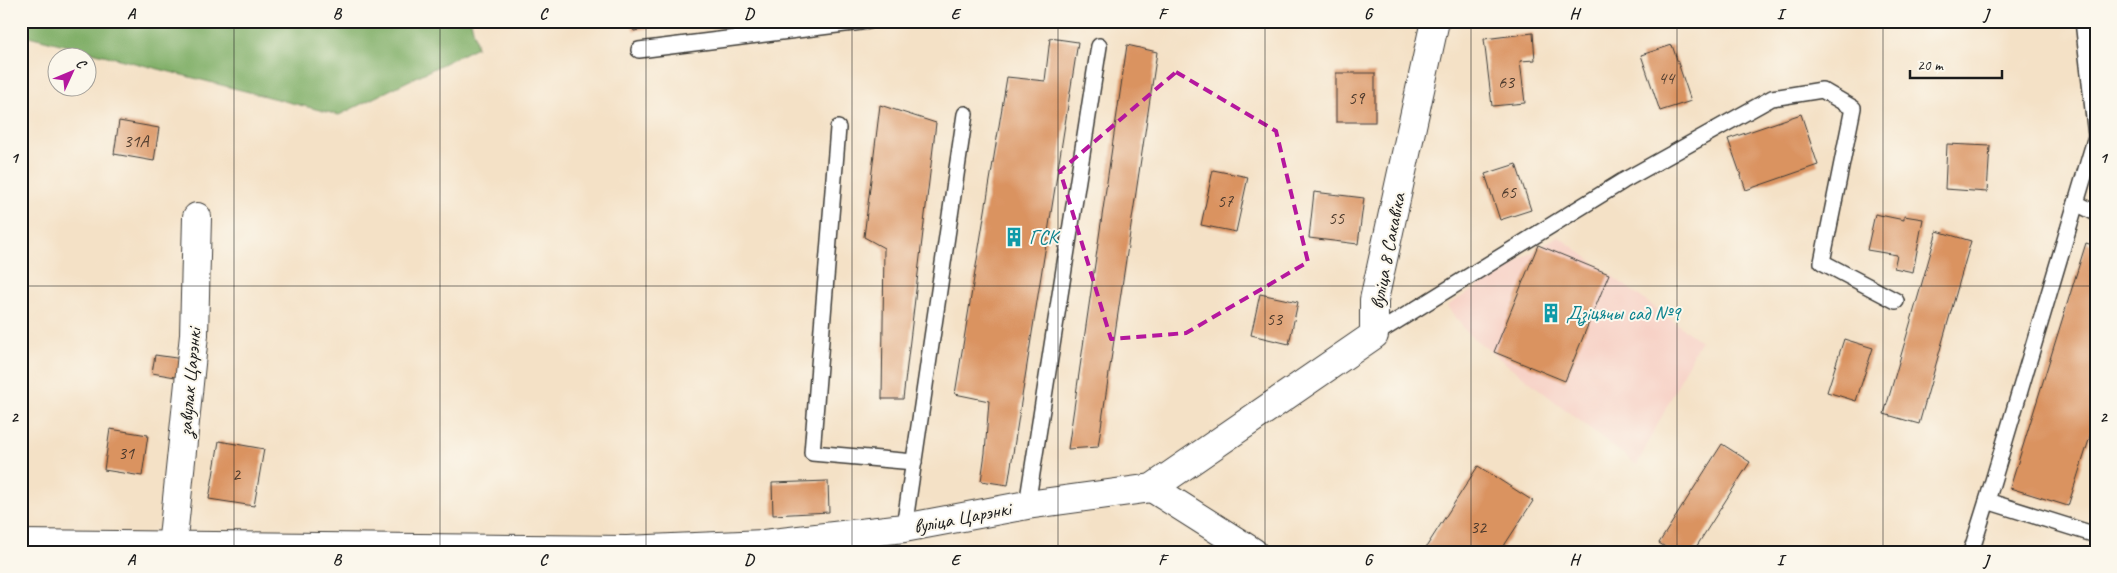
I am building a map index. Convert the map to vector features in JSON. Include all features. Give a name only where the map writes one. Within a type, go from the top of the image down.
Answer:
[{"type":"street","name":"вуліца 8 Сакавіка","points":[[1152,488],[1374,335],[1374,300],[1435,21]]},
{"type":"street","name":"завулак Царэнкі","points":[[172,546],[194,336],[197,217]]},
{"type":"street","name":"вуліца Царэнкі","points":[[21,544],[627,550],[901,540],[1026,505],[1152,488]]},
{"type":"street","points":[[1152,488],[1253,552]]},
{"type":"lane","points":[[639,50],[869,21]]},
{"type":"lane","points":[[1971,552],[2096,136],[2083,21]]},
{"type":"lane","points":[[1026,505],[1099,46]]},
{"type":"lane","points":[[1374,335],[1623,181],[1772,98],[1822,90],[1853,108],[1822,262],[1896,301]]},
{"type":"lane","points":[[901,540],[965,114]]},
{"type":"lane","points":[[838,128],[812,453],[914,462]]},
{"type":"lane","points":[[2076,203],[2096,213]]},
{"type":"lane","points":[[1987,501],[2096,535]]},
{"type":"highlighted area","points":[[1176,72],[1276,131],[1308,262],[1186,333],[1111,339],[1060,171]]},
{"type":"shaded area","points":[[1558,236],[1700,341],[1637,465],[1468,334],[1447,306]]},
{"type":"green space","points":[[21,21],[471,21],[477,47],[339,115],[98,54],[98,48],[76,48],[21,34]]},
{"type":"building","points":[[630,21],[679,21],[679,22],[634,31]]},
{"type":"building","points":[[1533,33],[1535,60],[1520,61],[1525,103],[1492,106],[1484,39]]},
{"type":"building","name":"ГСК","points":[[1050,38],[1078,42],[1008,485],[981,481],[989,401],[955,394],[1007,77],[1045,81]]},
{"type":"building","points":[[1127,45],[1157,52],[1098,447],[1068,449]]},
{"type":"building","points":[[1672,45],[1691,101],[1660,111],[1641,55]]},
{"type":"building","points":[[1336,73],[1375,73],[1375,122],[1336,122]]},
{"type":"building","points":[[880,105],[936,123],[903,399],[882,399],[884,248],[864,237]]},
{"type":"building","points":[[1801,114],[1818,165],[1746,190],[1728,139]]},
{"type":"building","points":[[119,121],[159,128],[154,161],[114,154]]},
{"type":"building","points":[[1947,144],[1990,146],[1987,192],[1945,189]]},
{"type":"building","points":[[1516,164],[1531,210],[1500,220],[1485,174]]},
{"type":"building","points":[[1213,170],[1248,177],[1236,232],[1201,225]]},
{"type":"building","points":[[1314,192],[1364,198],[1358,244],[1309,238]]},
{"type":"building","points":[[1875,214],[1904,220],[1904,216],[1923,219],[1913,272],[1894,268],[1897,255],[1867,250]]},
{"type":"building","points":[[1937,231],[1971,241],[1919,424],[1884,414]]},
{"type":"building","points":[[2086,243],[2096,246],[2096,418],[2068,506],[2010,488]]},
{"type":"building","name":"Дзіцячы сад №9","points":[[1538,245],[1609,274],[1565,381],[1494,352]]},
{"type":"building","points":[[1260,294],[1298,302],[1289,344],[1251,335]]},
{"type":"building","points":[[1844,339],[1873,348],[1856,401],[1827,392]]},
{"type":"building","points":[[155,355],[183,359],[181,378],[152,373]]},
{"type":"building","points":[[110,429],[148,435],[142,476],[104,470]]},
{"type":"building","points":[[219,441],[264,449],[254,506],[209,499]]},
{"type":"building","points":[[1722,444],[1750,462],[1693,552],[1673,552],[1659,543]]},
{"type":"building","points":[[1478,466],[1533,501],[1500,552],[1423,552]]},
{"type":"building","points":[[828,481],[829,512],[773,515],[772,483]]},
{"type":"place","name":"ГСК","points":[[1014,237]]},
{"type":"place","name":"Дзіцячы сад №9","points":[[1551,313]]}]
